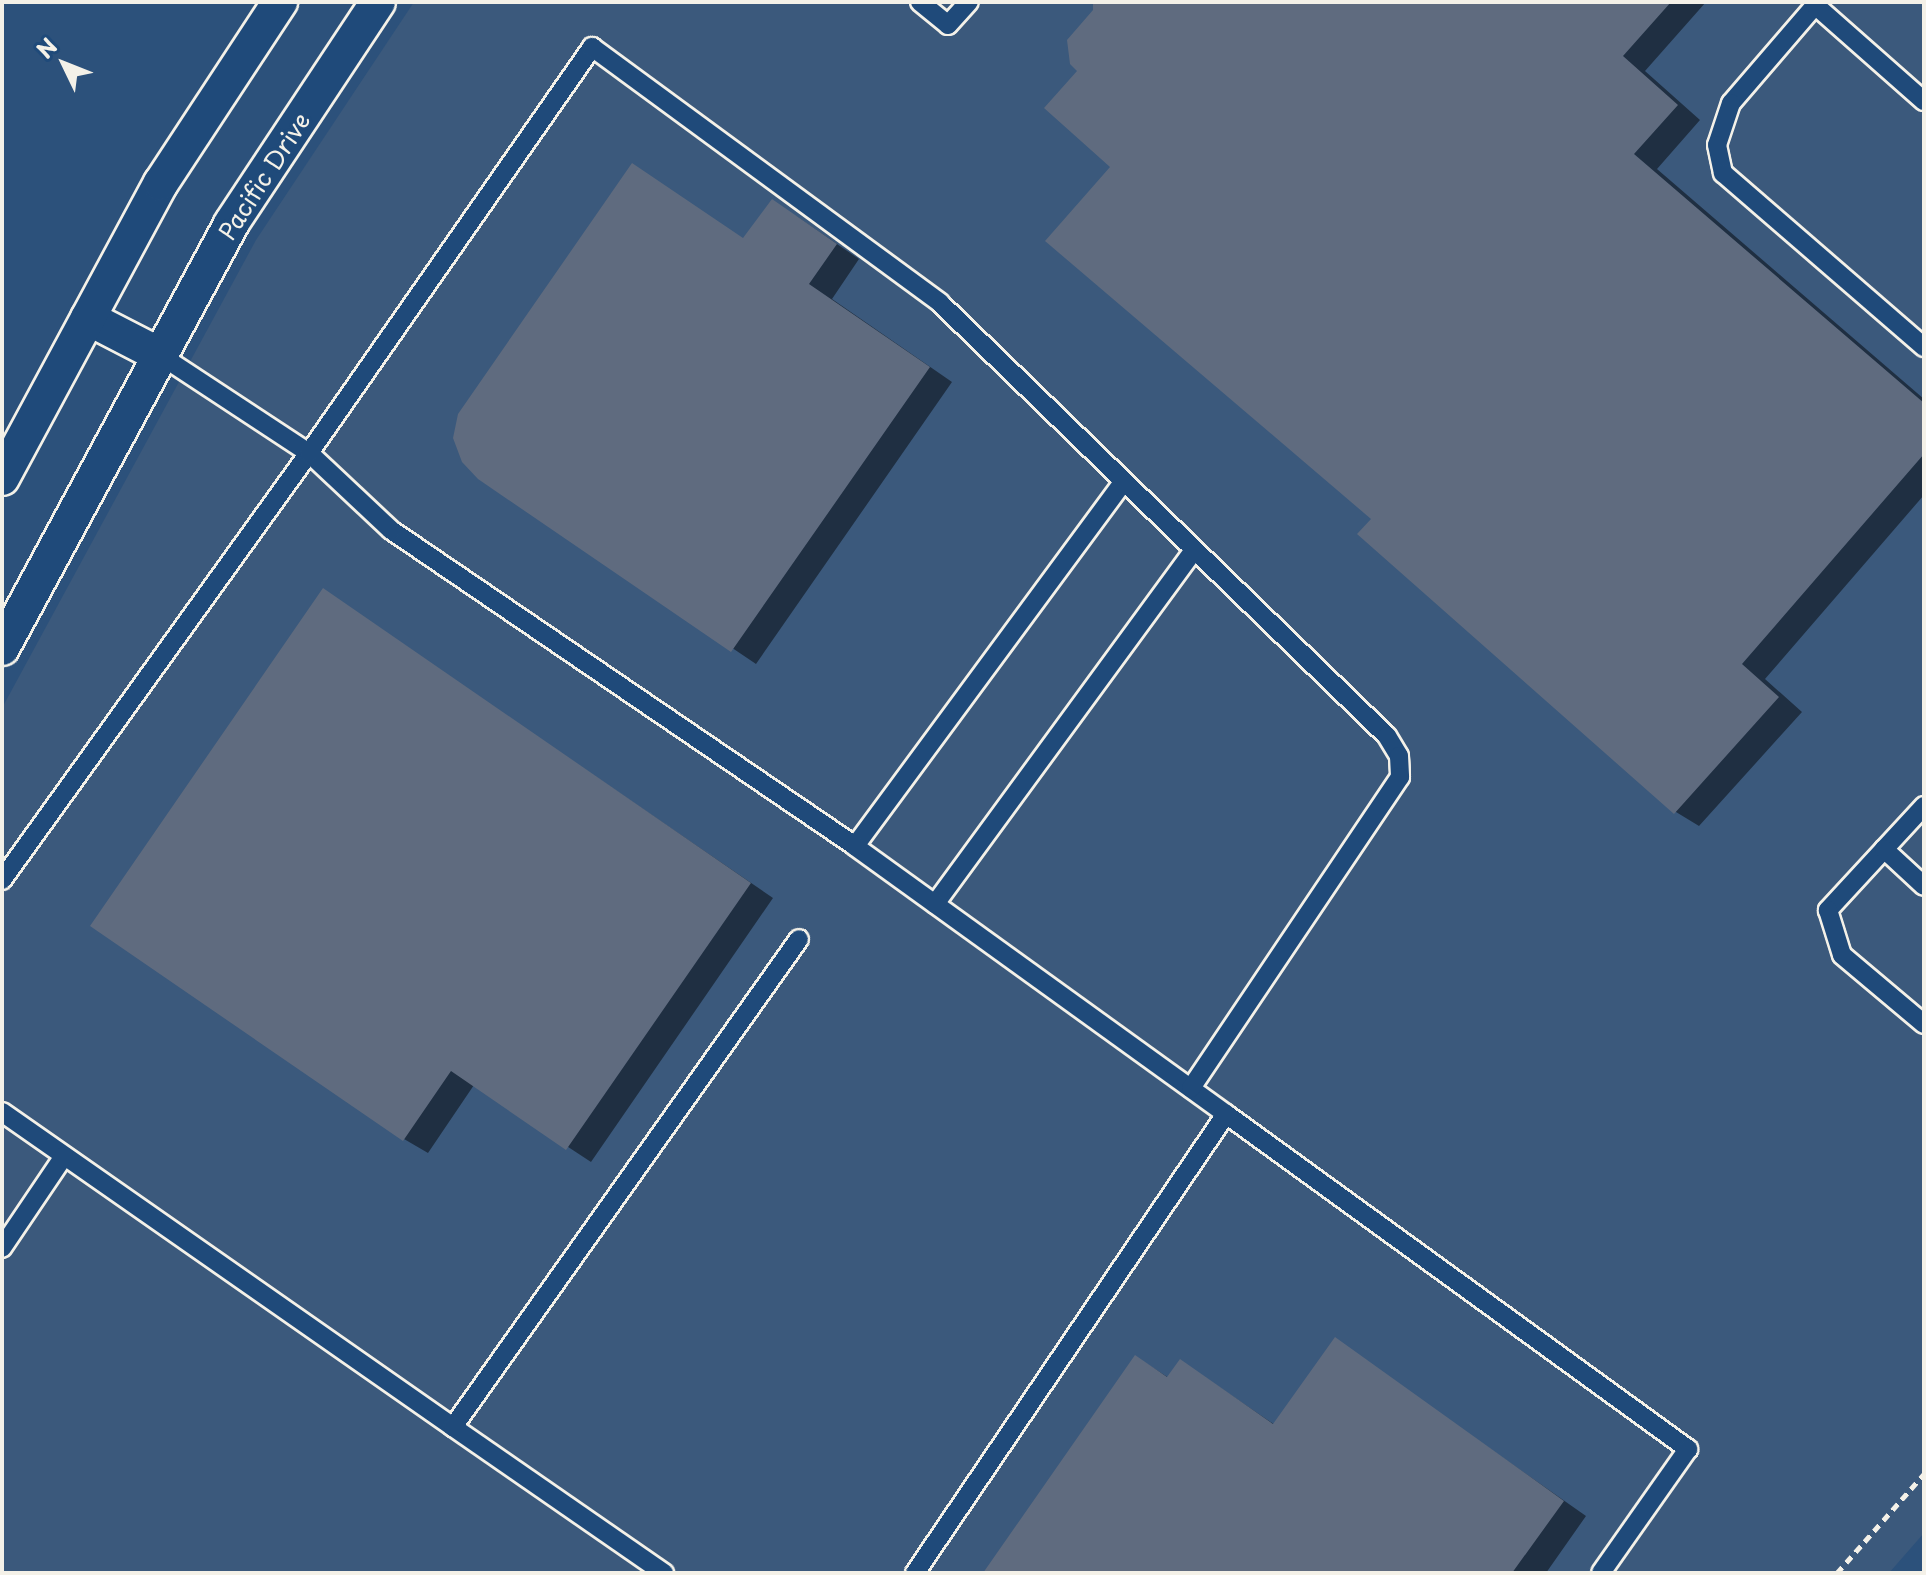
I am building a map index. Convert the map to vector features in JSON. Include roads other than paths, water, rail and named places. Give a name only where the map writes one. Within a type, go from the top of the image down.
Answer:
[{"type":"street","points":[[2,478],[161,183],[280,2]]},
{"type":"street","name":"Pacific Drive","points":[[2,648],[231,224],[378,2]]},
{"type":"street","points":[[88,318],[160,355]]},
{"type":"lane","points":[[920,2],[948,25],[969,2]]},
{"type":"lane","points":[[1924,101],[1816,4],[1731,103],[1717,145],[1723,173],[1924,347]]},
{"type":"lane","points":[[2,880],[309,453],[592,47],[940,303],[1387,736],[1399,756],[1400,777],[1191,1088]]},
{"type":"lane","points":[[160,355],[309,453],[391,530],[855,846],[1688,1449],[1601,1573]]},
{"type":"lane","points":[[855,846],[1123,482]]},
{"type":"lane","points":[[935,904],[1193,551]]},
{"type":"lane","points":[[1924,806],[1828,910],[1842,955],[1924,1024]]},
{"type":"lane","points":[[1884,849],[1924,886]]},
{"type":"lane","points":[[453,1427],[799,939]]},
{"type":"lane","points":[[2,1112],[664,1573]]},
{"type":"lane","points":[[915,1573],[1226,1114]]},
{"type":"lane","points":[[2,1248],[64,1156]]}]
